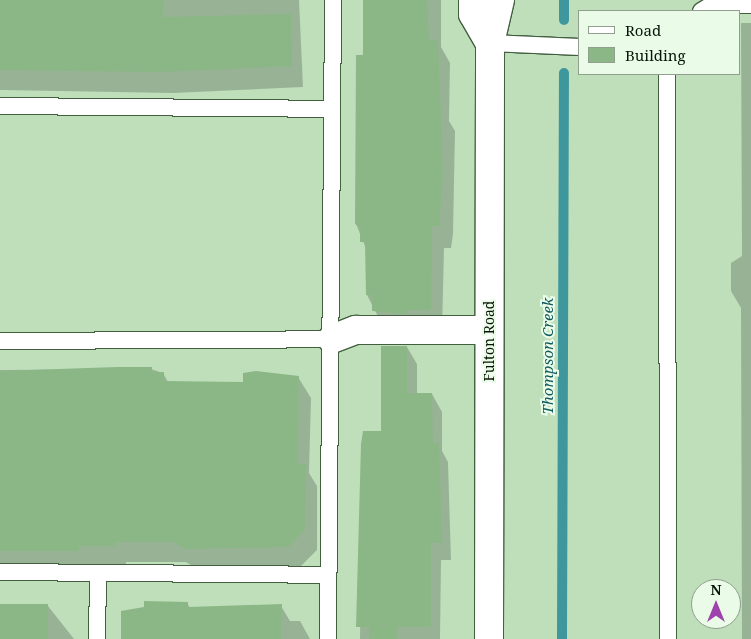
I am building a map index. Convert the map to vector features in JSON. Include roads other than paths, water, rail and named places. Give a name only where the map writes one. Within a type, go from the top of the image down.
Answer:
[{"type":"street","points":[[473,0],[472,14],[490,44]]},
{"type":"street","name":"Fulton Road","points":[[489,639],[490,44],[500,0]]},
{"type":"street","points":[[332,339],[356,330],[489,330]]},
{"type":"lane","points":[[328,639],[332,339],[333,0]]},
{"type":"lane","points":[[703,10],[711,5],[751,5]]},
{"type":"lane","points":[[490,44],[578,47]]},
{"type":"lane","points":[[667,75],[668,639]]},
{"type":"lane","points":[[0,106],[332,109]]},
{"type":"lane","points":[[0,341],[332,339]]},
{"type":"lane","points":[[0,572],[328,575]]},
{"type":"lane","points":[[97,639],[98,574]]},
{"type":"waterway","name":"Thompson Creek","points":[[564,0],[564,20]]},
{"type":"waterway","name":"Thompson Creek","points":[[562,639],[564,73]]}]
